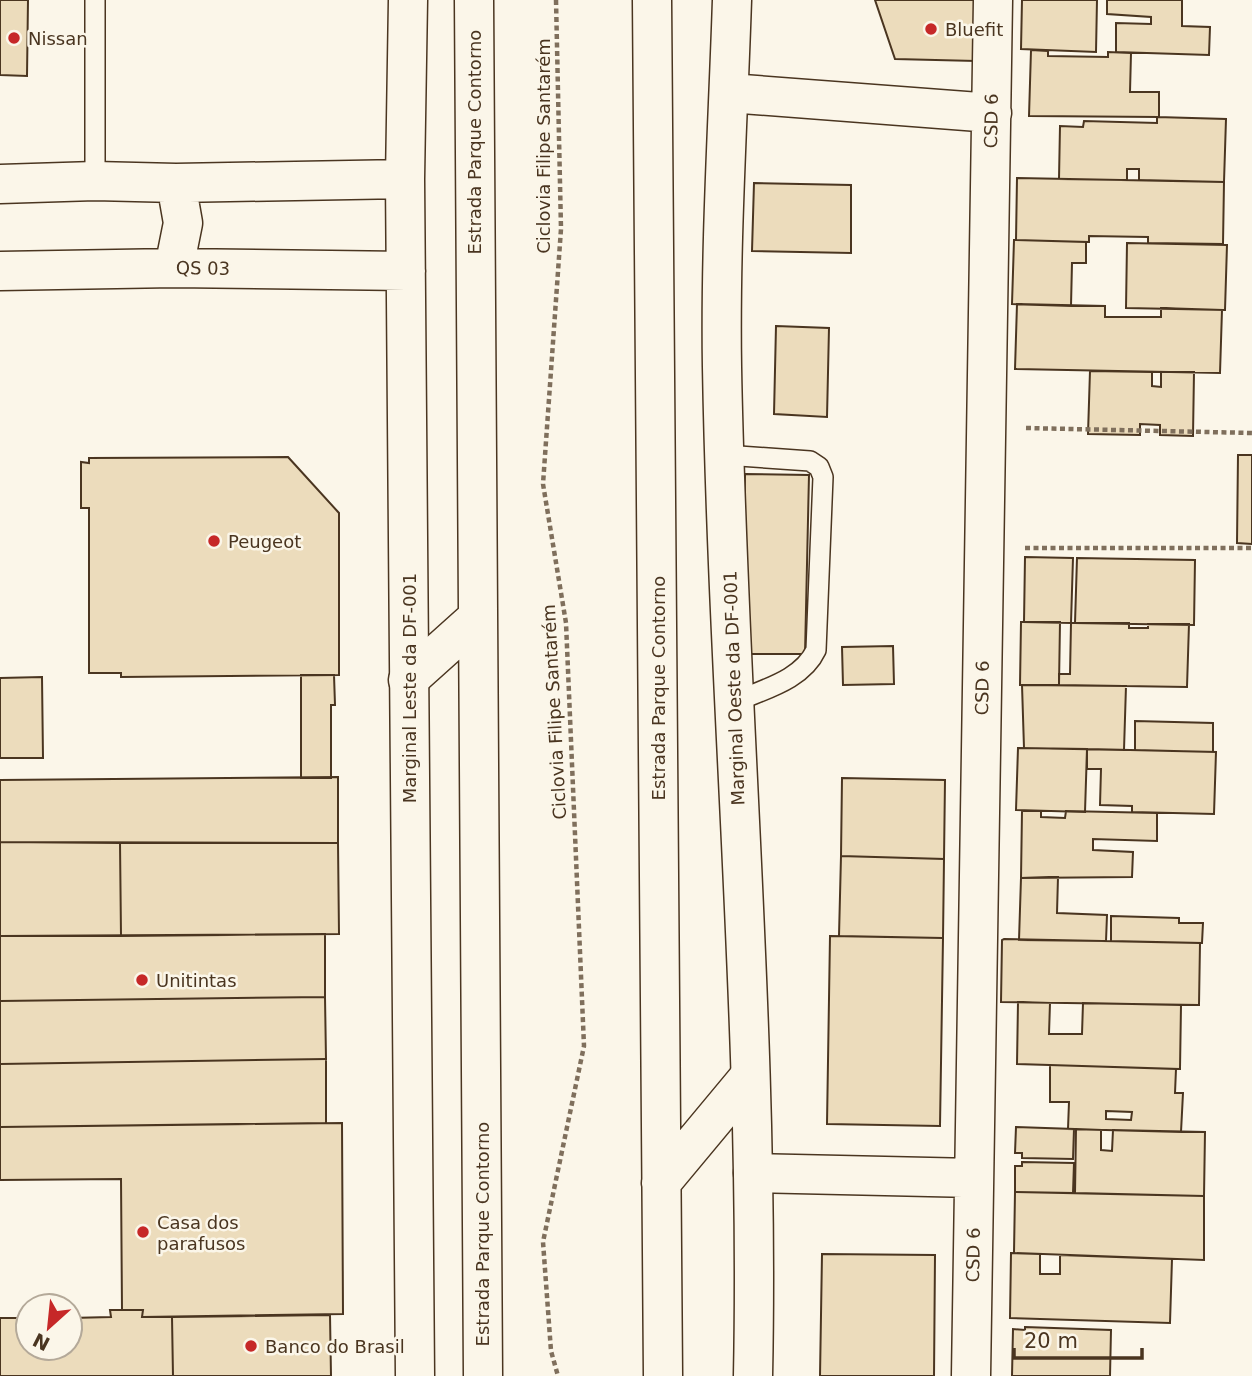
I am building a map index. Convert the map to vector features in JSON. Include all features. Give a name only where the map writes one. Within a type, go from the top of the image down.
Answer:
[{"type":"main road","name":"Marginal Leste da DF-001","points":[[408,0],[405,179],[415,1376]]},
{"type":"main road","name":"Estrada Parque Contorno","points":[[474,0],[483,1376]]},
{"type":"main road","name":"Estrada Parque Contorno","points":[[652,0],[663,1376]]},
{"type":"main road","name":"Marginal Oeste da DF-001","points":[[732,0],[722,363],[753,1173],[755,1268],[752,1376]]},
{"type":"main road","name":"CSD 6","points":[[971,1376],[993,0]]},
{"type":"main road","points":[[729,93],[992,113]]},
{"type":"main road","points":[[0,184],[95,181],[176,184],[405,179]]},
{"type":"main road","points":[[174,268],[183,223],[176,184]]},
{"type":"main road","name":"QS 03","points":[[0,271],[174,268],[406,271]]},
{"type":"main road","points":[[408,680],[476,619]]},
{"type":"main road","points":[[661,1184],[750,1076]]},
{"type":"main road","points":[[753,1173],[974,1178]]},
{"type":"lane","points":[[95,0],[95,181]]},
{"type":"lane","points":[[725,455],[810,461],[818,467],[823,477],[816,650],[809,664],[794,676],[735,702]]},
{"type":"path","name":"Ciclovia Filipe Santarém","points":[[556,0],[561,229],[543,484],[566,623],[584,1046],[543,1242],[551,1351],[558,1376]]},
{"type":"path","points":[[986,427],[1252,433]]},
{"type":"path","points":[[984,548],[1252,548]]},
{"type":"building","name":"Nissan","points":[[0,0],[28,0],[27,76],[0,75]]},
{"type":"building","name":"Bluefit","points":[[875,0],[977,0],[976,61],[895,59]]},
{"type":"building","points":[[1022,0],[1097,0],[1096,52],[1021,49]]},
{"type":"building","points":[[1107,0],[1182,0],[1182,26],[1210,27],[1209,55],[1116,52],[1116,23],[1151,24],[1151,17],[1107,14]]},
{"type":"building","points":[[1031,50],[1048,51],[1048,56],[1108,57],[1108,52],[1131,53],[1130,92],[1159,92],[1159,117],[1029,116]]},
{"type":"building","points":[[1157,117],[1226,119],[1224,182],[1139,180],[1139,169],[1127,169],[1127,180],[1059,179],[1060,126],[1083,127],[1084,121],[1157,123]]},
{"type":"building","points":[[1017,178],[1224,182],[1223,244],[1148,243],[1148,237],[1089,236],[1089,242],[1016,240]]},
{"type":"building","points":[[754,183],[851,185],[851,253],[752,251]]},
{"type":"building","points":[[1014,240],[1086,242],[1086,263],[1072,263],[1071,306],[1012,304]]},
{"type":"building","points":[[1127,243],[1227,245],[1225,310],[1126,308]]},
{"type":"building","points":[[1017,304],[1105,306],[1105,317],[1161,317],[1161,308],[1222,310],[1220,373],[1015,369]]},
{"type":"building","points":[[776,326],[829,328],[827,417],[774,414]]},
{"type":"building","points":[[1090,371],[1152,372],[1152,386],[1161,387],[1161,372],[1194,372],[1193,436],[1160,435],[1160,425],[1140,424],[1140,435],[1088,434]]},
{"type":"building","points":[[1238,455],[1252,455],[1252,544],[1237,543]]},
{"type":"building","name":"Peugeot","points":[[288,457],[339,513],[339,675],[121,677],[121,673],[89,673],[89,508],[81,508],[81,462],[89,463],[89,458]]},
{"type":"building","points":[[745,474],[809,475],[805,654],[742,654]]},
{"type":"building","points":[[1025,557],[1073,558],[1071,623],[1024,622]]},
{"type":"building","points":[[1077,558],[1195,560],[1194,625],[1075,623]]},
{"type":"building","points":[[1021,622],[1060,622],[1059,685],[1020,685]]},
{"type":"building","points":[[1071,623],[1129,623],[1129,628],[1148,628],[1148,624],[1189,624],[1187,687],[1059,685],[1059,674],[1070,674]]},
{"type":"building","points":[[893,646],[894,684],[843,685],[842,647]]},
{"type":"building","points":[[301,675],[334,675],[335,705],[331,705],[331,778],[301,778]]},
{"type":"building","points":[[42,677],[43,758],[0,758],[0,678]]},
{"type":"building","points":[[1022,685],[1126,686],[1124,750],[1024,748]]},
{"type":"building","points":[[1135,721],[1213,723],[1213,752],[1135,750]]},
{"type":"building","points":[[1018,748],[1087,749],[1085,812],[1016,810]]},
{"type":"building","points":[[1087,749],[1216,752],[1214,814],[1132,812],[1132,806],[1100,805],[1101,769],[1087,769]]},
{"type":"building","points":[[338,777],[338,843],[0,842],[0,780]]},
{"type":"building","points":[[842,778],[945,780],[944,859],[841,856]]},
{"type":"building","points":[[1022,811],[1041,811],[1041,817],[1065,818],[1066,811],[1157,813],[1157,841],[1093,839],[1093,850],[1133,852],[1132,877],[1021,878]]},
{"type":"building","points":[[0,842],[120,843],[121,936],[0,936]]},
{"type":"building","points":[[120,843],[338,843],[339,934],[121,936]]},
{"type":"building","points":[[841,856],[944,859],[943,938],[839,936]]},
{"type":"building","points":[[1058,877],[1057,913],[1107,915],[1106,941],[1019,940],[1021,878]]},
{"type":"building","points":[[1111,916],[1179,918],[1179,923],[1203,923],[1202,943],[1111,941]]},
{"type":"building","points":[[325,934],[325,997],[0,1001],[0,936]]},
{"type":"building","points":[[830,936],[943,938],[940,1126],[827,1124]]},
{"type":"building","points":[[1004,939],[1200,943],[1199,1005],[1001,1002]]},
{"type":"building","points":[[325,997],[326,1059],[0,1064],[0,1001]]},
{"type":"building","points":[[1018,1002],[1050,1003],[1049,1034],[1082,1034],[1083,1003],[1181,1005],[1180,1069],[1017,1064]]},
{"type":"building","points":[[326,1059],[326,1123],[0,1127],[0,1064]]},
{"type":"building","points":[[1050,1065],[1176,1069],[1175,1093],[1183,1093],[1181,1132],[1068,1129],[1069,1102],[1050,1102]],"holes":[[[1106,1111],[1132,1112],[1131,1120],[1106,1119]]]},
{"type":"building","points":[[342,1123],[343,1314],[142,1317],[143,1310],[122,1310],[121,1179],[0,1180],[0,1127]]},
{"type":"building","points":[[1016,1127],[1074,1129],[1073,1159],[1022,1158],[1022,1153],[1015,1153]]},
{"type":"building","points":[[1076,1129],[1101,1130],[1101,1150],[1112,1151],[1113,1130],[1205,1132],[1204,1196],[1075,1193]]},
{"type":"building","points":[[1022,1162],[1074,1163],[1073,1193],[1015,1192],[1015,1166],[1022,1166]]},
{"type":"building","points":[[1015,1192],[1204,1196],[1204,1260],[1014,1253]]},
{"type":"building","points":[[1011,1253],[1040,1254],[1040,1274],[1060,1274],[1060,1255],[1172,1259],[1170,1323],[1010,1318]]},
{"type":"building","points":[[822,1254],[935,1255],[934,1376],[820,1376]]},
{"type":"building","points":[[110,1310],[143,1310],[142,1317],[172,1317],[173,1376],[0,1376],[0,1318],[14,1318],[14,1362],[84,1362],[84,1318],[111,1317]]},
{"type":"building","name":"Banco do Brasil","points":[[330,1315],[331,1376],[173,1376],[172,1317]]},
{"type":"building","points":[[1025,1327],[1111,1330],[1110,1376],[1012,1376],[1013,1329],[1025,1330]]},
{"type":"place","name":"Bluefit","points":[[931,29]]},
{"type":"place","name":"Nissan","points":[[14,38]]},
{"type":"place","name":"Peugeot","points":[[214,541]]},
{"type":"place","name":"Unitintas","points":[[142,980]]},
{"type":"place","name":"Casa dos parafusos","points":[[143,1232]]},
{"type":"place","name":"Banco do Brasil","points":[[251,1346]]}]
